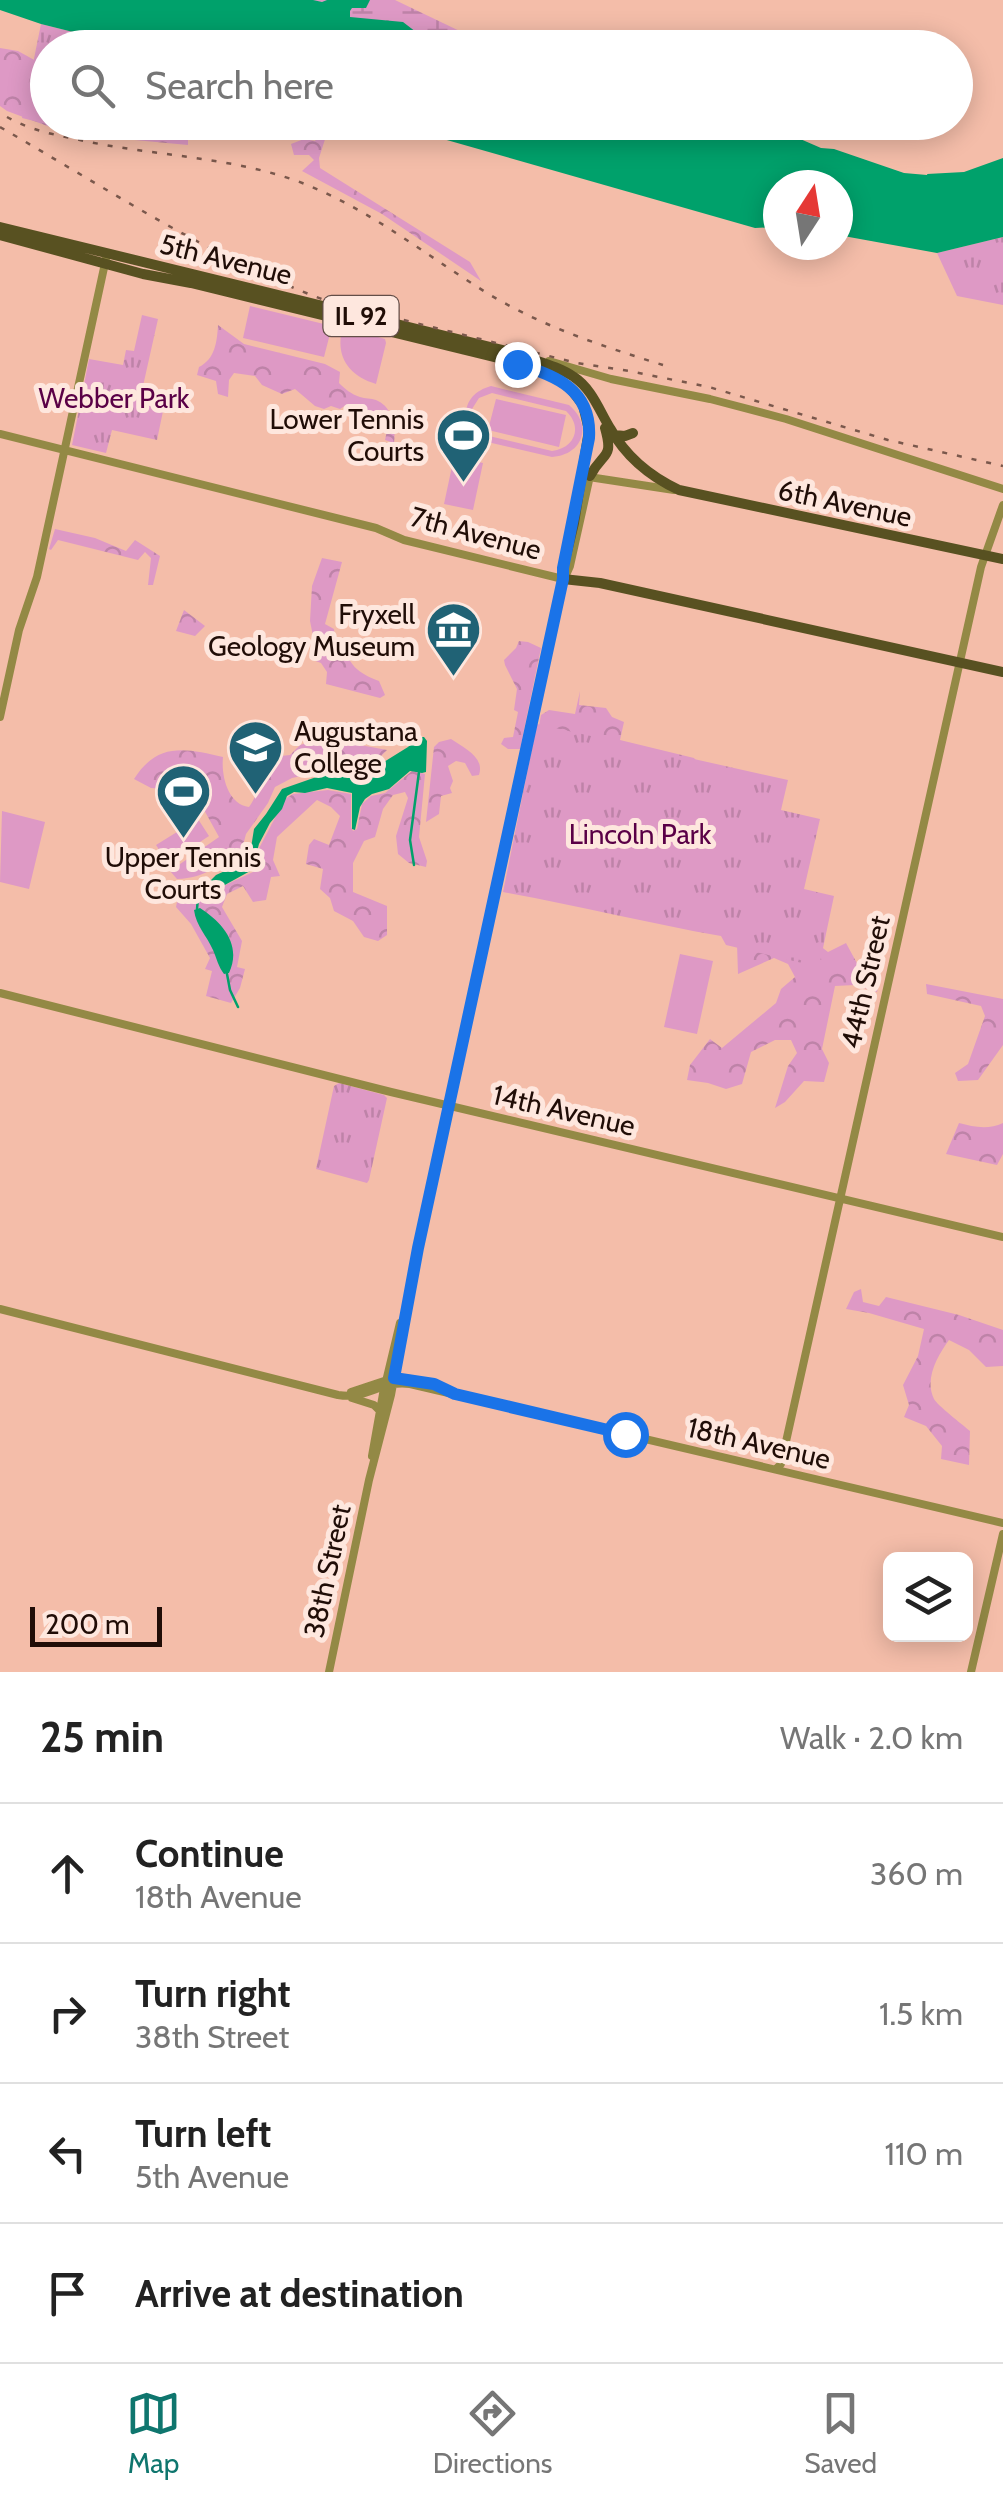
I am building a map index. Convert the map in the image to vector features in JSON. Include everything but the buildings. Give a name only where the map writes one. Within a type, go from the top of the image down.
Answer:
[{"type":"main road","name":"5th Avenue","points":[[0,228],[495,357],[556,377],[579,399]]},
{"type":"main road","name":"5th Avenue","points":[[0,236],[515,353],[574,376],[599,407]]},
{"type":"main road","name":"38th Street","points":[[563,579],[589,430],[579,399]]},
{"type":"main road","name":"6th Avenue","points":[[599,407],[614,435],[641,468],[678,490],[1003,560]]},
{"type":"main road","points":[[590,477],[610,445],[599,407]]},
{"type":"main road","points":[[614,435],[633,433]]},
{"type":"main road","name":"7th Avenue","points":[[563,579],[600,583],[1003,672]]},
{"type":"street","points":[[0,716],[32,595],[106,258]]},
{"type":"street","points":[[515,353],[786,418],[1003,489]]},
{"type":"street","name":"7th Avenue","points":[[0,434],[362,524],[404,540],[563,579]]},
{"type":"street","points":[[579,488],[590,477]]},
{"type":"street","name":"6th Avenue","points":[[590,477],[678,490]]},
{"type":"street","name":"38th Street","points":[[369,1480],[380,1444],[390,1381],[563,579],[570,566],[590,477]]},
{"type":"street","name":"44th Street","points":[[776,1470],[841,1198],[984,555],[1003,505]]},
{"type":"street","name":"14th Avenue","points":[[0,993],[450,1106],[1003,1237]]},
{"type":"street","name":"18th Avenue","points":[[0,1309],[348,1397],[362,1396],[390,1381]]},
{"type":"street","name":"38th Street","points":[[329,1672],[369,1480],[379,1412],[390,1381]]},
{"type":"street","name":"18th Avenue","points":[[326,1392],[357,1391],[390,1381],[434,1384],[455,1394],[1003,1522]]},
{"type":"street","points":[[348,1397],[374,1405],[379,1412]]},
{"type":"street","points":[[971,1672],[1003,1534]]},
{"type":"green space","points":[[285,0],[395,0],[458,30],[390,30]]},
{"type":"green space","points":[[41,24],[65,30],[40,30]]},
{"type":"green space","points":[[0,48],[30,58],[30,120],[0,106]]},
{"type":"green space","points":[[30,78],[30,120],[22,118]]},
{"type":"green space","points":[[135,140],[188,140],[188,145]]},
{"type":"green space","points":[[325,140],[320,168],[470,262],[481,281],[382,214],[302,171],[314,160],[309,155],[294,155],[291,144]]},
{"type":"green space","points":[[1003,237],[1003,305],[957,296],[937,253]]},
{"type":"green space","points":[[250,306],[332,326],[324,357],[243,338]]},
{"type":"green space","name":"Webber Park","points":[[142,315],[158,319],[143,386],[167,392],[157,440],[112,430],[106,453],[72,445],[89,359],[123,365],[126,350],[134,351]]},
{"type":"green space","points":[[218,325],[244,344],[325,364],[340,372],[339,383],[346,389],[382,403],[390,412],[394,443],[385,440],[390,417],[346,405],[324,409],[295,389],[282,394],[262,385],[255,376],[234,373],[229,380],[228,397],[218,394],[216,381],[197,375],[214,349]]},
{"type":"green space","points":[[343,327],[385,339],[376,384],[358,376],[346,363],[341,347]]},
{"type":"green space","points":[[491,386],[569,405],[581,421],[577,445],[552,457],[462,436],[463,430],[470,431],[468,403]],"holes":[[[492,393],[566,411],[574,424],[574,436],[566,446],[552,451],[489,436],[479,431],[472,420],[472,409],[479,398]]]},
{"type":"green space","points":[[496,399],[566,415],[559,447],[488,430]]},
{"type":"green space","name":"Lower Tennis Courts","points":[[454,457],[483,463],[473,510],[444,504]]},
{"type":"green space","points":[[55,529],[95,538],[126,551],[135,540],[160,556],[153,585],[148,585],[151,558],[145,552],[138,560],[58,540],[51,550]]},
{"type":"green space","points":[[322,558],[342,562],[325,624],[334,629],[335,639],[343,642],[355,667],[379,681],[385,695],[380,698],[326,684],[327,672],[321,663],[310,659],[312,586]]},
{"type":"green space","points":[[184,610],[205,626],[195,636],[176,631]]},
{"type":"green space","points":[[519,641],[541,648],[520,749],[508,749],[501,744],[504,738],[513,737],[517,689],[504,660]]},
{"type":"green space","points":[[580,691],[579,705],[606,708],[612,717],[624,722],[620,740],[694,758],[699,764],[530,774],[541,715],[549,710],[575,714]]},
{"type":"green space","name":"Lincoln Park","points":[[537,724],[788,780],[781,810],[820,819],[804,889],[834,896],[819,967],[726,945],[721,936],[503,892]]},
{"type":"green space","points":[[323,738],[387,750],[370,767],[292,778],[275,787],[246,834],[241,853],[204,873],[177,879],[170,871],[219,837],[203,808],[175,790],[151,788],[134,779],[143,767],[153,758],[174,751],[223,757],[227,788],[236,801],[249,807],[257,784],[253,759],[290,755],[300,745]]},
{"type":"green space","points":[[451,739],[476,758],[479,775],[472,776],[465,763],[456,761],[448,766],[452,793],[441,796],[439,814],[426,822],[434,747]]},
{"type":"green space","points":[[412,771],[425,774],[419,837],[426,867],[409,863],[398,854],[396,836],[408,798],[405,792],[393,795],[383,809],[375,837],[364,841],[353,863],[353,892],[387,906],[387,935],[378,941],[364,937],[353,921],[334,911],[330,898],[320,889],[323,869],[306,864],[309,845],[314,839],[329,845],[340,816],[317,800],[277,837],[273,860],[280,876],[271,877],[266,900],[253,902],[243,886],[227,894],[222,907],[242,941],[237,967],[245,969],[231,1003],[206,996],[212,971],[205,969],[210,958],[191,924],[176,907],[180,887],[206,883],[219,888],[253,872],[257,852],[285,799],[293,794],[328,790],[351,794],[353,831],[357,829],[362,804],[371,796],[385,793]]},
{"type":"green space","points":[[2,811],[45,822],[29,889],[0,882]]},
{"type":"green space","name":"Upper Tennis Courts","points":[[198,819],[209,836],[168,863],[156,845]]},
{"type":"green space","points":[[846,943],[859,967],[880,974],[877,992],[855,985],[835,986],[822,1049],[829,1063],[824,1082],[804,1081],[775,1108],[788,1066],[797,1053],[791,1040],[775,1040],[751,1052],[742,1084],[726,1089],[687,1080],[690,1065],[710,1039],[722,1048],[776,1003],[781,989],[795,977],[788,964],[774,958],[738,974],[737,944],[819,945],[828,952]]},
{"type":"green space","points":[[680,954],[713,961],[697,1034],[664,1027]]},
{"type":"green space","points":[[926,984],[1003,999],[1003,1045],[978,1080],[958,1081],[955,1073],[968,1064],[985,1016],[981,1006],[927,994]]},
{"type":"green space","points":[[339,1083],[387,1098],[367,1183],[316,1169],[334,1086]]},
{"type":"green space","points":[[959,1123],[986,1127],[1003,1123],[1003,1154],[997,1165],[946,1154]]},
{"type":"green space","points":[[861,1289],[863,1302],[879,1306],[886,1297],[1003,1330],[1003,1366],[986,1367],[969,1350],[949,1340],[931,1375],[934,1399],[970,1431],[969,1465],[941,1459],[942,1446],[926,1426],[904,1417],[909,1405],[903,1385],[918,1356],[924,1329],[846,1309],[854,1292]]},
{"type":"shaded area","points":[[0,0],[370,0],[366,8],[352,8],[350,17],[403,22],[413,30],[65,30],[0,10]]},
{"type":"shaded area","points":[[447,140],[813,140],[927,174],[964,172],[1003,158],[1003,237],[937,253],[853,238],[853,170],[763,170],[763,228]]},
{"type":"shaded area","points":[[418,737],[427,741],[426,772],[410,771],[389,789],[365,799],[355,830],[352,793],[327,788],[294,792],[287,796],[270,823],[252,870],[223,886],[210,885],[216,875],[249,860],[254,829],[282,789],[325,774],[371,770]]},
{"type":"shaded area","points":[[200,908],[216,921],[232,944],[229,973],[222,971],[197,921],[194,910]]},
{"type":"pier","points":[[803,140],[847,146],[928,172],[904,173]]},
{"type":"waterway","points":[[414,865],[410,840],[419,772]]},
{"type":"waterway","points":[[205,892],[213,887]]},
{"type":"waterway","points":[[197,909],[198,898]]},
{"type":"waterway","points":[[227,974],[238,1007]]},
{"type":"railway","points":[[7,117],[30,127]]},
{"type":"railway","points":[[0,127],[201,243],[327,301],[577,363],[709,387],[888,440],[1003,466]]},
{"type":"railway","points":[[81,140],[244,166],[297,181],[347,204],[530,316],[663,365]]},
{"type":"place","name":"Lower Tennis Courts","points":[[463,484]]},
{"type":"place","name":"Fryxell Geology Museum","points":[[454,679]]},
{"type":"place","name":"Augustana College","points":[[255,796]]},
{"type":"place","name":"Upper Tennis Courts","points":[[183,840]]},
{"type":"route","points":[[517,364],[549,374],[569,386],[583,405],[589,438],[563,579],[418,1248],[394,1378],[434,1384],[455,1394],[625,1434]]}]
